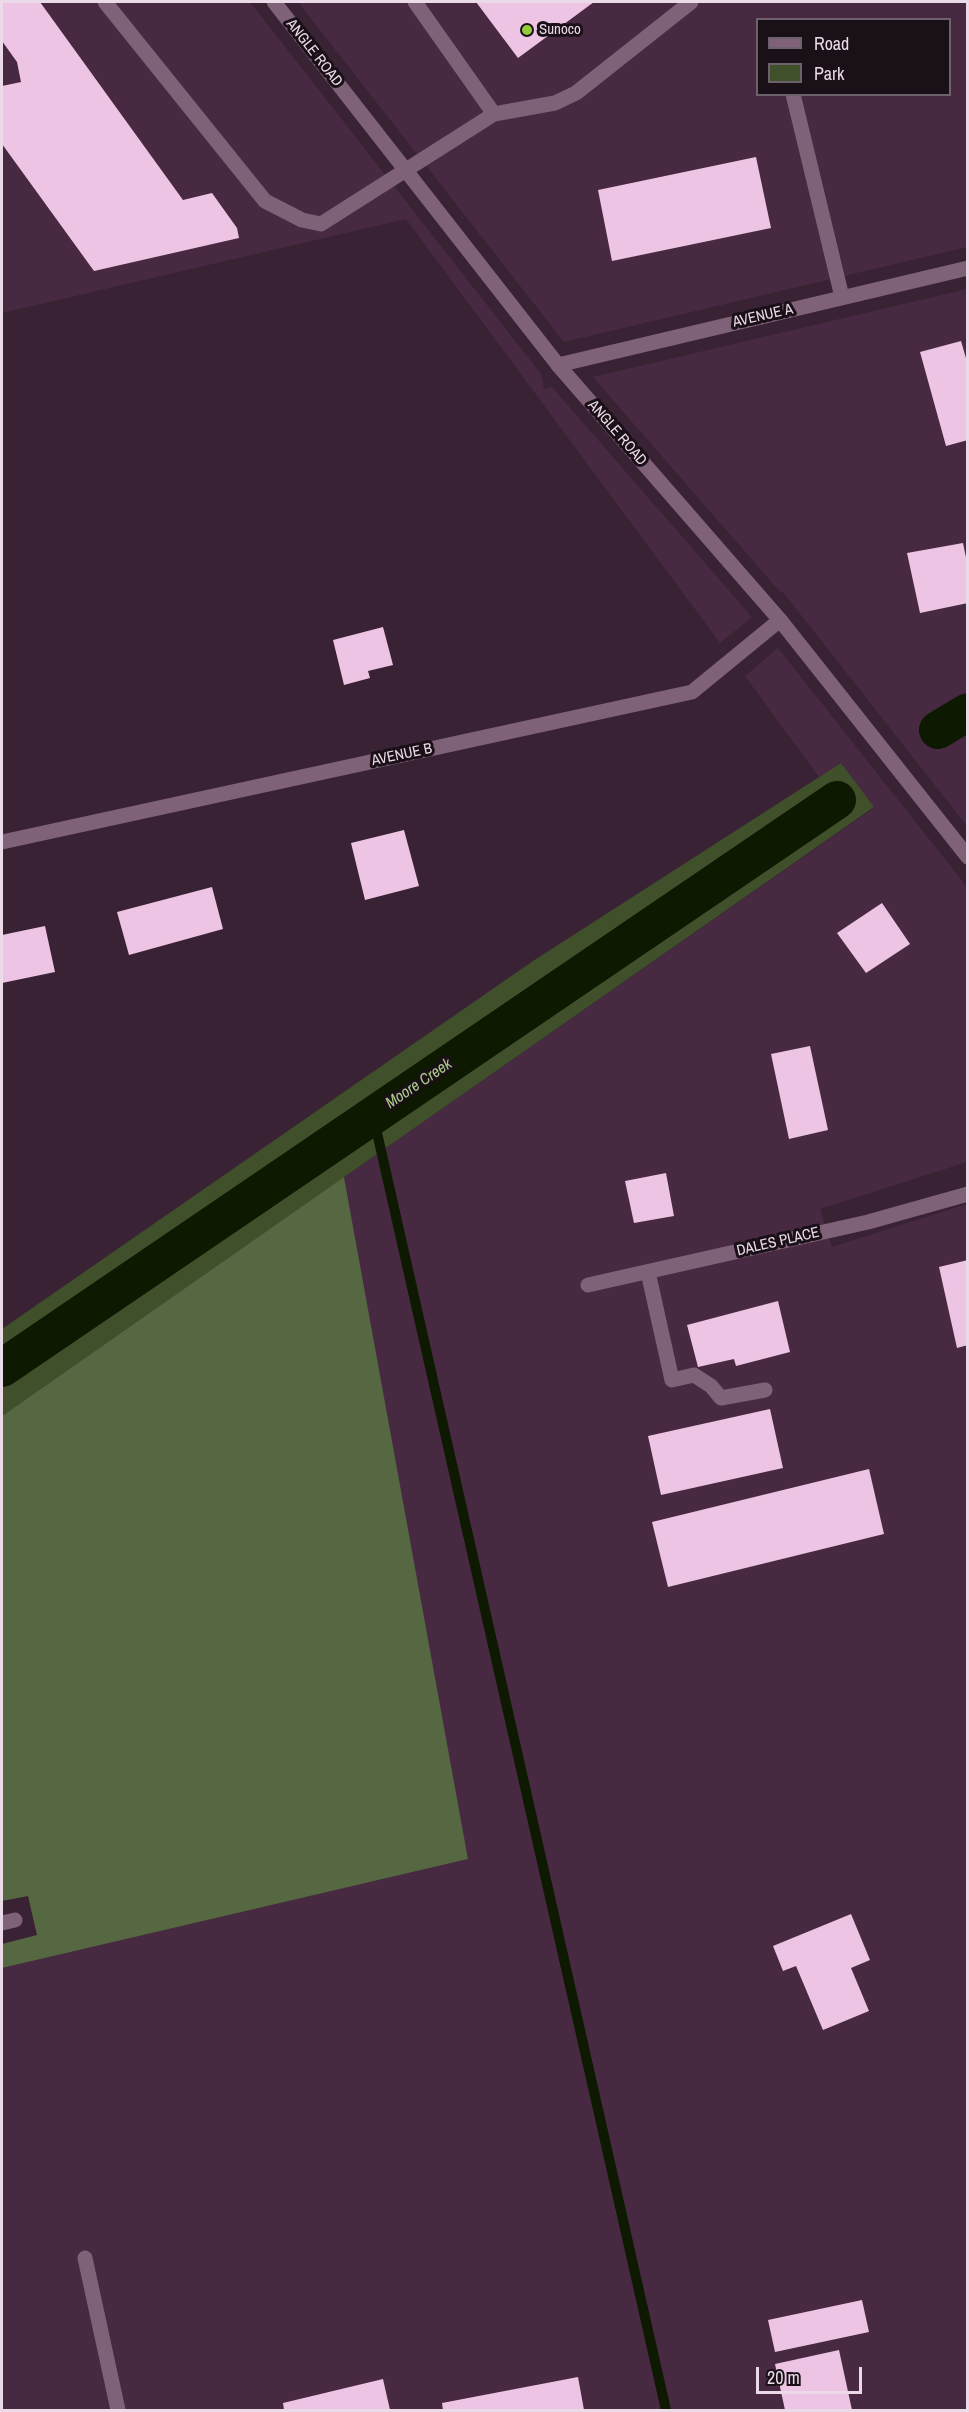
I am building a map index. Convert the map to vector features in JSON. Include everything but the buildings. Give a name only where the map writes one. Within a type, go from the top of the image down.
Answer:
[{"type":"street","points":[[105,2],[265,201],[302,220],[321,224],[494,114],[555,103],[576,93],[692,2]]},
{"type":"street","name":"ANGLE ROAD","points":[[274,2],[558,365],[780,620],[968,857]]},
{"type":"street","points":[[415,2],[494,114]]},
{"type":"street","points":[[793,96],[842,297]]},
{"type":"street","name":"AVENUE A","points":[[558,365],[968,268]]},
{"type":"street","name":"AVENUE B","points":[[2,842],[692,692],[780,620]]},
{"type":"street","name":"DALES PLACE","points":[[588,1285],[868,1222],[968,1194]]},
{"type":"street","points":[[648,1272],[672,1380],[694,1375],[711,1386],[721,1398],[765,1390]]},
{"type":"street","points":[[85,2258],[118,2410]]},
{"type":"shaded area","points":[[2,2],[250,2],[541,374],[544,389],[552,387],[752,617],[720,643],[406,219],[2,313]]},
{"type":"shaded area","points":[[298,2],[967,2],[967,247],[564,342]]},
{"type":"shaded area","points":[[967,289],[967,826],[783,592],[781,593],[593,377]]},
{"type":"shaded area","points":[[778,648],[967,887],[967,1162],[820,1209],[832,1247],[967,1204],[967,2410],[2,2410],[2,1968],[468,1859],[344,1177],[874,808],[841,763],[819,777],[745,676]]},
{"type":"green space","points":[[841,763],[874,807],[2,1416],[2,1329],[533,961]]},
{"type":"green space","points":[[344,1177],[468,1859],[2,1968],[2,1944],[37,1935],[28,1896],[2,1901],[2,1416]]},
{"type":"waterway","points":[[938,730],[968,712]]},
{"type":"waterway","name":"Moore Creek","points":[[2,1368],[837,800]]},
{"type":"waterway","points":[[373,1115],[666,2410]]},
{"type":"place","name":"Sunoco","points":[[527,30]]}]
